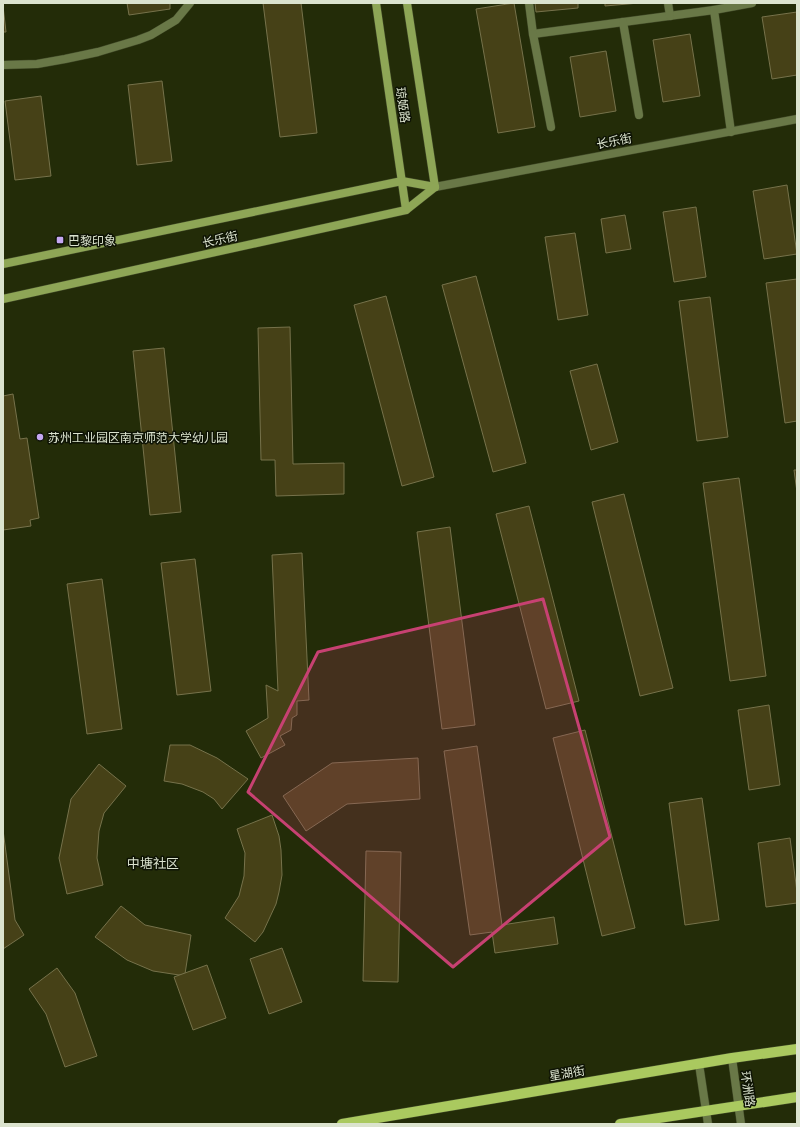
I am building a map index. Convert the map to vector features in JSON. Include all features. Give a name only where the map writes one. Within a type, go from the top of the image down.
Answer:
[{"type":"main road","name":"琼姬路","points":[[376,3],[406,210]]},
{"type":"main road","name":"琼姬路","points":[[408,3],[435,187]]},
{"type":"main road","name":"长乐街","points":[[3,264],[402,181],[435,187]]},
{"type":"main road","name":"长乐街","points":[[3,299],[406,210],[435,187]]},
{"type":"main road","name":"星湖街","points":[[342,1124],[732,1058],[797,1049]]},
{"type":"main road","points":[[620,1124],[797,1096]]},
{"type":"street","points":[[3,65],[38,64],[65,59],[98,52],[138,40],[157,32],[176,20],[190,3]]},
{"type":"street","points":[[528,3],[551,127]]},
{"type":"street","points":[[668,3],[670,16]]},
{"type":"street","points":[[533,34],[714,10],[752,3]]},
{"type":"street","points":[[714,10],[731,132]]},
{"type":"street","points":[[623,22],[639,115]]},
{"type":"street","name":"长乐街","points":[[435,187],[797,119]]},
{"type":"street","name":"环洲路","points":[[732,1058],[741,1124]]},
{"type":"street","points":[[699,1064],[708,1124]]},
{"type":"highlighted area","points":[[543,599],[610,837],[453,967],[248,792],[318,652]]},
{"type":"building","points":[[127,3],[170,3],[170,9],[129,15]]},
{"type":"building","points":[[263,3],[301,3],[317,133],[280,137]]},
{"type":"building","points":[[514,3],[535,127],[498,133],[476,9]]},
{"type":"building","points":[[535,3],[578,3],[578,8],[536,12]]},
{"type":"building","points":[[605,3],[639,3],[605,6]]},
{"type":"building","points":[[3,6],[6,32],[3,32]]},
{"type":"building","points":[[797,12],[797,75],[772,79],[762,17]]},
{"type":"building","points":[[690,34],[700,96],[663,102],[653,40]]},
{"type":"building","points":[[606,51],[616,111],[580,117],[570,57]]},
{"type":"building","points":[[162,81],[172,161],[137,165],[128,85]]},
{"type":"building","points":[[41,96],[51,176],[15,180],[5,101]]},
{"type":"building","points":[[787,185],[797,254],[764,259],[753,191]]},
{"type":"building","points":[[696,207],[706,277],[674,282],[663,212]]},
{"type":"building","points":[[625,215],[631,249],[606,253],[601,219]]},
{"type":"building","points":[[575,233],[588,315],[558,320],[545,237]]},
{"type":"building","points":[[476,276],[526,463],[493,472],[442,285]]},
{"type":"building","points":[[797,279],[797,421],[785,423],[766,283]]},
{"type":"building","points":[[386,296],[434,477],[402,486],[354,305]]},
{"type":"building","points":[[710,297],[728,437],[697,441],[679,301]]},
{"type":"building","points":[[290,327],[293,464],[344,463],[344,494],[276,496],[275,460],[261,460],[258,328]]},
{"type":"building","points":[[164,348],[181,512],[150,515],[133,351]]},
{"type":"building","points":[[597,364],[618,442],[591,450],[570,371]]},
{"type":"building","name":"苏州工业园区南京师范大学幼儿园","points":[[13,394],[20,439],[27,438],[39,518],[30,520],[31,526],[3,530],[3,396]]},
{"type":"building","points":[[794,470],[797,470],[797,492]]},
{"type":"building","points":[[739,478],[766,676],[730,681],[703,483]]},
{"type":"building","points":[[624,494],[673,688],[640,696],[592,502]]},
{"type":"building","points":[[529,506],[579,701],[546,709],[496,514]]},
{"type":"building","points":[[450,527],[475,725],[442,729],[417,532]]},
{"type":"building","points":[[302,553],[309,700],[297,701],[297,715],[292,718],[291,730],[280,736],[285,745],[261,758],[246,731],[268,718],[266,685],[278,691],[272,555]]},
{"type":"building","points":[[195,559],[211,691],[177,695],[161,563]]},
{"type":"building","points":[[102,579],[122,729],[87,734],[67,584]]},
{"type":"building","points":[[769,705],[780,785],[749,790],[738,710]]},
{"type":"building","points":[[585,730],[635,928],[602,936],[553,738]]},
{"type":"building","points":[[170,745],[190,745],[217,758],[248,779],[222,809],[214,799],[203,792],[182,784],[164,781]]},
{"type":"building","points":[[477,746],[502,925],[554,917],[558,944],[495,953],[492,932],[470,935],[444,751]]},
{"type":"building","points":[[418,758],[420,799],[347,804],[306,831],[283,796],[332,763]]},
{"type":"building","points":[[99,764],[126,786],[104,813],[99,831],[97,858],[103,885],[67,894],[59,858],[71,799]]},
{"type":"building","points":[[702,798],[719,920],[685,925],[669,803]]},
{"type":"building","points":[[272,815],[279,836],[282,875],[276,904],[263,932],[255,942],[225,918],[239,896],[244,876],[245,853],[237,829]]},
{"type":"building","points":[[3,830],[15,920],[24,935],[3,949]]},
{"type":"building","points":[[790,838],[797,903],[766,907],[758,843]]},
{"type":"building","points":[[366,851],[401,852],[398,982],[363,981]]},
{"type":"building","points":[[121,906],[145,925],[191,935],[185,974],[179,975],[153,971],[127,960],[95,937]]},
{"type":"building","points":[[282,948],[302,1002],[269,1014],[250,959]]},
{"type":"building","points":[[207,965],[226,1018],[193,1030],[174,977]]},
{"type":"building","points":[[57,968],[75,993],[97,1056],[65,1067],[46,1014],[29,989]]},
{"type":"place","name":"巴黎印象","points":[[60,240]]},
{"type":"place","name":"苏州工业园区南京师范大学幼儿园","points":[[40,437]]},
{"type":"district","name":"中塘社区","points":[[153,863]]}]
